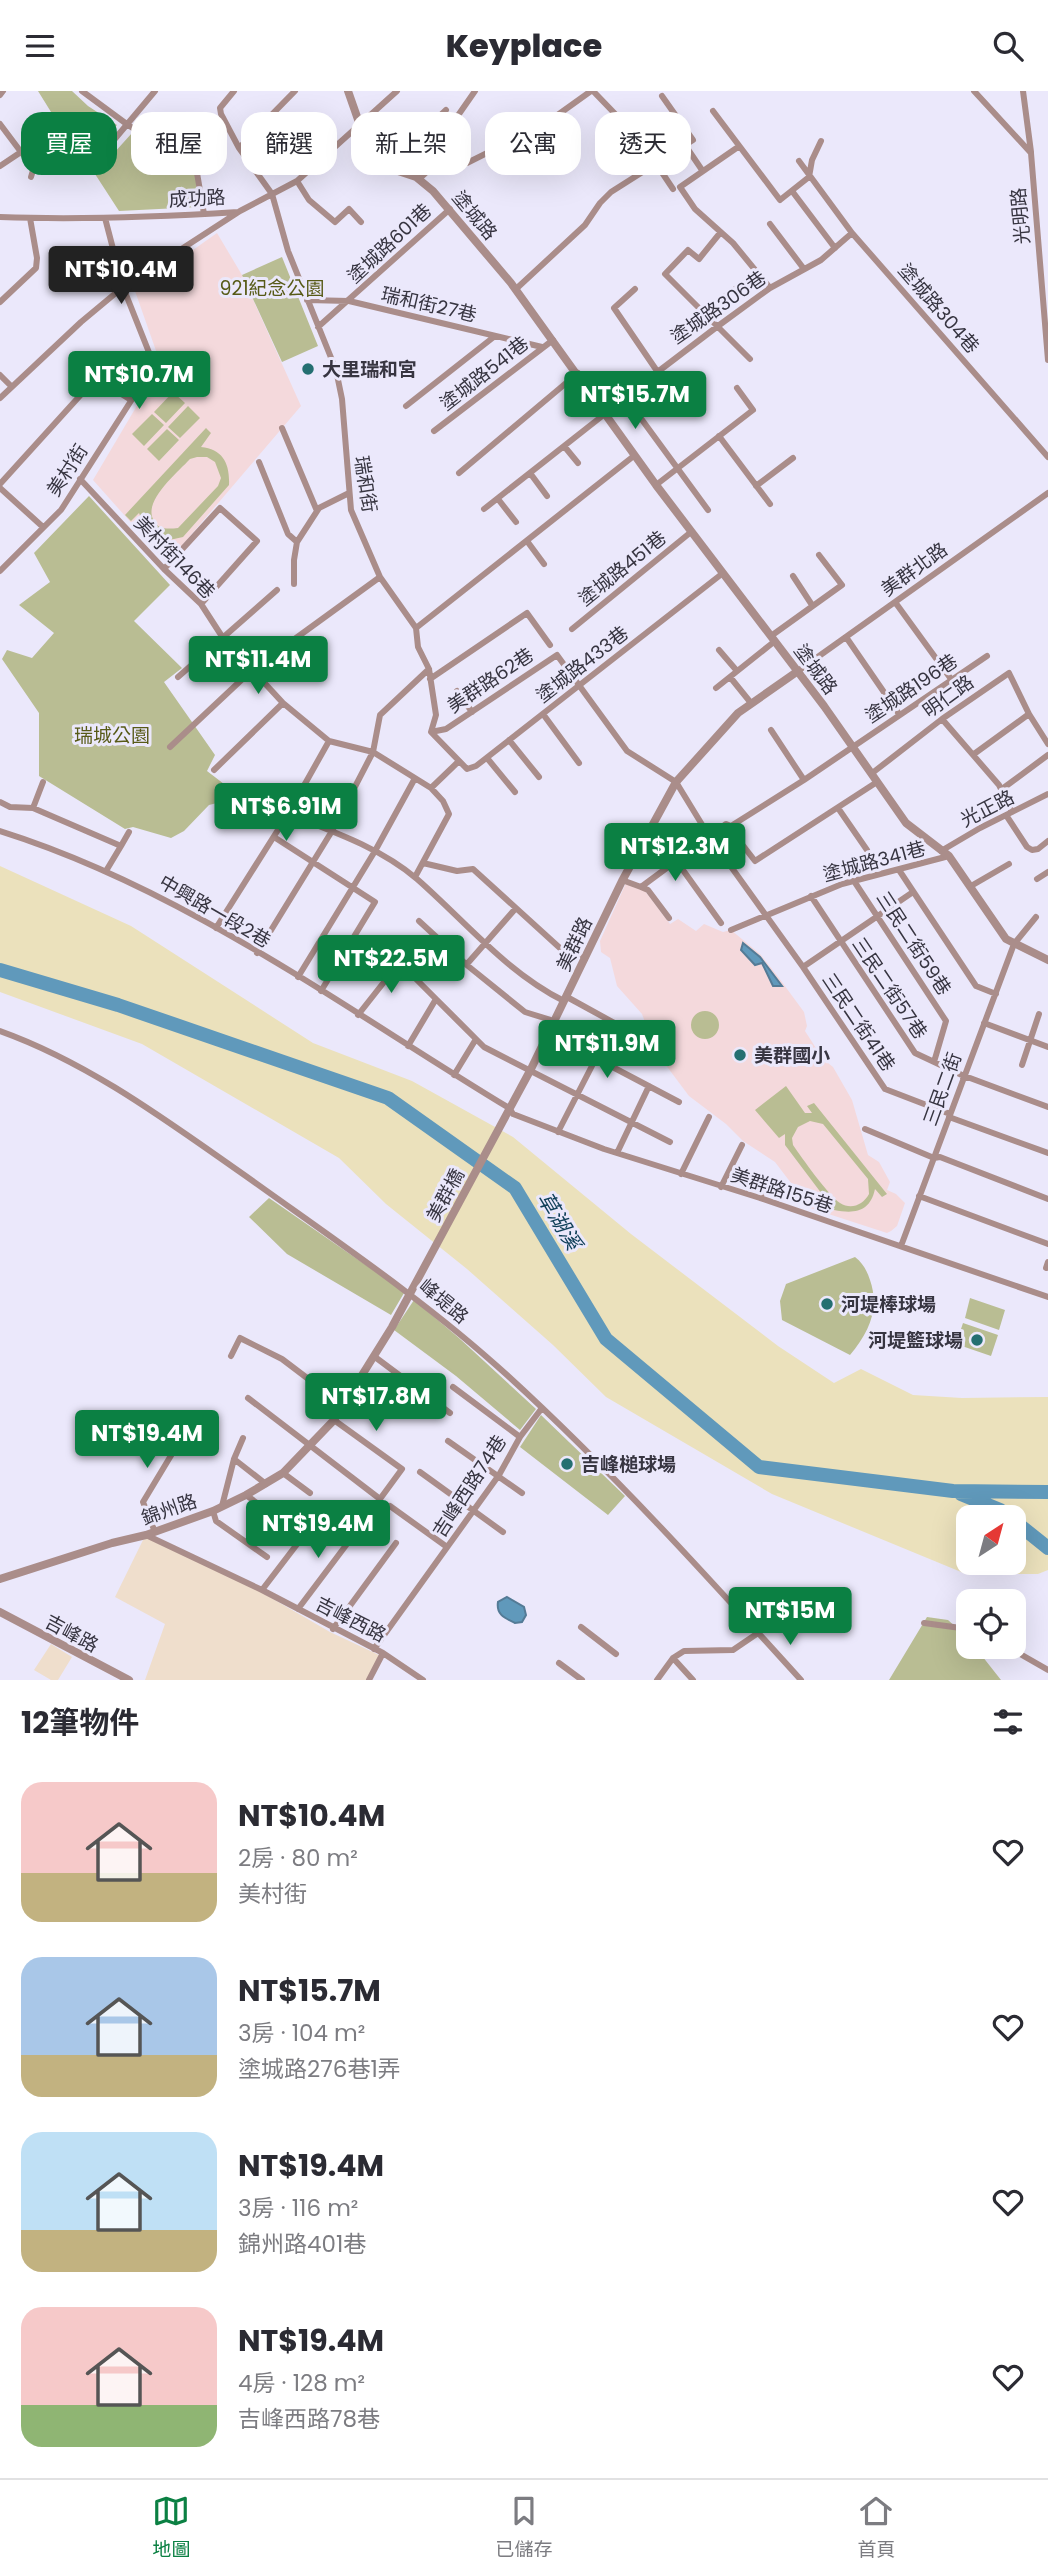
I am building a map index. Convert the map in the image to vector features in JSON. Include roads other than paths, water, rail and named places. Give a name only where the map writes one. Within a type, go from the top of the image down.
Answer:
[{"type":"street","points":[[82,91],[128,125],[191,165],[197,173],[204,214]]},
{"type":"street","points":[[90,97],[95,91]]},
{"type":"street","points":[[117,137],[155,91]]},
{"type":"street","name":"瑞和街","points":[[234,91],[220,108],[225,124],[239,148],[272,194],[288,251],[336,370],[342,399],[351,510],[380,577],[416,628],[418,647],[429,669],[436,715],[431,732]]},
{"type":"street","points":[[239,148],[295,91]]},
{"type":"street","points":[[348,91],[355,112]]},
{"type":"street","name":"成功路","points":[[373,112],[397,91]]},
{"type":"street","points":[[460,112],[475,91]]},
{"type":"street","points":[[419,179],[430,168],[467,163],[545,124],[592,91],[613,112]]},
{"type":"street","points":[[974,91],[1031,153]]},
{"type":"street","name":"光明路","points":[[1023,91],[1031,153],[1048,360]]},
{"type":"street","points":[[663,96],[674,112]]},
{"type":"street","points":[[713,111],[779,200],[809,177],[812,160],[821,141]]},
{"type":"street","points":[[0,124],[21,152],[0,166]]},
{"type":"street","name":"成功路","points":[[0,217],[105,218],[240,212],[296,181],[351,131]]},
{"type":"street","points":[[738,147],[680,187],[695,209],[745,255],[770,288]]},
{"type":"street","points":[[691,154],[702,170]]},
{"type":"street","name":"塗城路304巷","points":[[799,162],[852,233],[1048,457]]},
{"type":"street","name":"塗城路","points":[[408,175],[419,179],[450,209],[516,289],[656,485],[798,671],[906,823],[945,854],[971,886],[1006,939],[1048,960]]},
{"type":"street","points":[[516,289],[577,233],[611,192],[636,175]]},
{"type":"street","points":[[665,175],[673,189]]},
{"type":"street","points":[[296,181],[309,200],[335,222],[349,209],[361,222]]},
{"type":"street","points":[[792,191],[835,248]]},
{"type":"street","name":"塗城路601巷","points":[[318,327],[450,209]]},
{"type":"street","points":[[0,398],[81,322],[123,287],[240,212]]},
{"type":"street","points":[[0,302],[36,268],[37,258],[30,218]]},
{"type":"street","name":"美村街","points":[[0,571],[61,510],[154,365],[123,287],[105,218]]},
{"type":"street","points":[[770,224],[804,269]]},
{"type":"street","points":[[720,233],[699,259],[688,250],[665,274],[750,359]]},
{"type":"street","name":"塗城路306巷","points":[[484,509],[718,325],[770,288],[835,248],[852,233]]},
{"type":"street","points":[[720,300],[758,273]]},
{"type":"street","points":[[635,289],[614,308],[657,371]]},
{"type":"street","name":"瑞和街27巷","points":[[307,300],[349,301],[542,347]]},
{"type":"street","points":[[407,406],[495,336]]},
{"type":"street","name":"塗城路541巷","points":[[434,431],[553,340]]},
{"type":"street","points":[[83,370],[131,400]]},
{"type":"street","points":[[459,473],[578,373]]},
{"type":"street","points":[[0,375],[12,387]]},
{"type":"street","points":[[43,527],[0,486],[96,378]]},
{"type":"street","points":[[656,485],[753,410],[737,388]]},
{"type":"street","points":[[626,398],[708,510]]},
{"type":"street","points":[[282,428],[317,511]]},
{"type":"street","points":[[719,436],[770,504]]},
{"type":"street","points":[[564,446],[578,463]]},
{"type":"street","points":[[416,628],[635,456]]},
{"type":"street","points":[[756,486],[793,458]]},
{"type":"street","points":[[259,461],[288,534],[297,542]]},
{"type":"street","points":[[530,473],[547,496]]},
{"type":"street","name":"美村街146巷","points":[[80,479],[164,569],[201,604],[223,638],[283,703],[329,741],[373,752],[432,789]]},
{"type":"street","name":"美群北路","points":[[798,671],[1048,492]]},
{"type":"street","points":[[293,584],[297,542],[317,511],[349,493]]},
{"type":"street","points":[[498,499],[516,522]]},
{"type":"street","points":[[164,569],[220,508],[257,541],[201,604]]},
{"type":"street","name":"塗城路451巷","points":[[572,629],[691,532]]},
{"type":"street","points":[[527,541],[544,564]]},
{"type":"street","points":[[716,688],[813,605],[842,585],[819,555]]},
{"type":"street","name":"塗城路433巷","points":[[486,758],[723,573]]},
{"type":"street","points":[[793,576],[813,605]]},
{"type":"street","points":[[170,747],[252,670],[380,577]]},
{"type":"street","points":[[178,677],[276,590]]},
{"type":"street","points":[[895,602],[951,679]]},
{"type":"street","points":[[430,679],[527,613],[550,645]]},
{"type":"street","points":[[846,637],[900,714]]},
{"type":"street","points":[[719,650],[737,671]]},
{"type":"street","name":"美群路62巷","points":[[431,732],[446,729],[557,655],[627,751],[676,782]]},
{"type":"street","name":"塗城路196巷","points":[[641,887],[726,824],[731,826],[987,656]]},
{"type":"street","points":[[257,953],[332,831],[373,752],[380,715],[429,669]]},
{"type":"street","name":"美群路","points":[[503,1119],[531,1069],[622,880],[676,782],[751,702],[798,671]]},
{"type":"street","name":"明仁路","points":[[871,774],[942,719],[1009,673],[1029,714]]},
{"type":"street","points":[[730,677],[751,702]]},
{"type":"street","points":[[457,691],[472,712]]},
{"type":"street","points":[[214,771],[283,703]]},
{"type":"street","points":[[543,713],[579,763]]},
{"type":"street","points":[[974,754],[1029,714],[1048,744]]},
{"type":"street","points":[[942,719],[1002,789],[1009,814],[1027,847],[1035,850],[1047,844]]},
{"type":"street","points":[[771,730],[804,779]]},
{"type":"street","points":[[431,732],[467,769],[476,767],[486,758],[515,792]]},
{"type":"street","points":[[509,740],[539,778]]},
{"type":"street","points":[[216,928],[288,814],[329,741]]},
{"type":"street","points":[[1002,789],[1048,755]]},
{"type":"street","points":[[415,877],[449,814],[443,801],[432,789],[459,761]]},
{"type":"street","points":[[298,977],[375,851],[414,780]]},
{"type":"street","points":[[33,808],[43,782]]},
{"type":"street","name":"三民二街41巷","points":[[676,782],[709,836],[803,967],[885,1089],[1048,1153]]},
{"type":"street","points":[[726,824],[755,861],[877,782]]},
{"type":"street","name":"光正路","points":[[945,854],[1009,814],[1048,794]]},
{"type":"street","points":[[0,802],[10,807],[33,808],[121,846]]},
{"type":"street","points":[[838,807],[867,850]]},
{"type":"street","points":[[288,814],[375,851],[415,877],[484,944],[540,989],[638,1036]]},
{"type":"street","points":[[652,827],[721,923]]},
{"type":"street","name":"中興路一段2巷","points":[[0,831],[106,871],[216,928],[509,1108]]},
{"type":"street","points":[[106,871],[129,832]]},
{"type":"street","points":[[274,837],[375,902],[321,991]]},
{"type":"street","name":"塗城路341巷","points":[[731,930],[811,896],[945,854]]},
{"type":"street","points":[[423,863],[457,871],[473,869],[561,949],[585,959]]},
{"type":"street","points":[[971,886],[1009,864]]},
{"type":"street","points":[[899,870],[976,986],[996,994]]},
{"type":"street","points":[[1037,879],[1048,872]]},
{"type":"street","points":[[622,880],[648,890],[668,918]]},
{"type":"street","name":"三民二街59巷","points":[[854,881],[946,1021],[934,1062]]},
{"type":"street","points":[[803,967],[914,892]]},
{"type":"street","name":"三民二街57巷","points":[[811,896],[915,1053],[963,1077],[1048,1107]]},
{"type":"street","points":[[467,964],[516,908]]},
{"type":"street","name":"三民二街","points":[[901,1246],[1014,944],[1032,918]]},
{"type":"street","points":[[419,921],[525,1012],[554,1021]]},
{"type":"street","points":[[358,1015],[403,958]]},
{"type":"street","points":[[416,979],[484,1047],[670,1142]]},
{"type":"street","points":[[408,1046],[436,999]]},
{"type":"street","points":[[1022,1065],[1039,1014]]},
{"type":"street","points":[[558,1132],[614,1023]]},
{"type":"street","points":[[984,1023],[1048,1047]]},
{"type":"street","name":"峰堤路","points":[[0,1031],[86,1071],[125,1093],[412,1289],[542,1408],[692,1558],[801,1680]]},
{"type":"street","points":[[548,1033],[679,1103]]},
{"type":"street","points":[[454,1075],[476,1039]]},
{"type":"street","points":[[617,1153],[649,1086]]},
{"type":"street","name":"美群路155巷","points":[[509,1108],[513,1114],[617,1153],[760,1198],[1048,1297]]},
{"type":"street","points":[[681,1174],[709,1117]]},
{"type":"street","name":"美群橋","points":[[412,1289],[503,1119]]},
{"type":"street","points":[[865,1129],[934,1158],[940,1157],[1048,1199]]},
{"type":"street","points":[[721,1187],[742,1145]]},
{"type":"street","points":[[760,1198],[770,1178]]},
{"type":"street","points":[[919,1196],[1048,1244]]},
{"type":"street","name":"錦州路","points":[[0,1579],[112,1543],[156,1532],[213,1511],[266,1485],[283,1473],[334,1420],[375,1357],[412,1289]]},
{"type":"street","points":[[231,1356],[240,1338],[282,1359],[344,1406]]},
{"type":"street","points":[[375,1357],[450,1413]]},
{"type":"street","points":[[453,1387],[520,1437]]},
{"type":"street","points":[[248,1398],[380,1499],[402,1469],[334,1420]]},
{"type":"street","name":"吉峰西路74巷","points":[[374,1649],[499,1475],[520,1437],[542,1408]]},
{"type":"street","points":[[156,1532],[144,1502],[196,1414]]},
{"type":"street","points":[[222,1506],[234,1459],[243,1439]]},
{"type":"street","points":[[448,1441],[522,1493]]},
{"type":"street","points":[[234,1459],[266,1485]]},
{"type":"street","points":[[420,1472],[503,1532]]},
{"type":"street","points":[[283,1473],[310,1493]]},
{"type":"street","points":[[246,1495],[291,1528]]},
{"type":"street","points":[[262,1590],[327,1505]]},
{"type":"street","points":[[390,1506],[447,1548]]},
{"type":"street","points":[[213,1511],[216,1521],[267,1557]]},
{"type":"street","points":[[298,1609],[359,1528]]},
{"type":"street","name":"吉峰西路","points":[[146,1535],[262,1590],[332,1629],[383,1653],[423,1680]]},
{"type":"street","points":[[332,1629],[396,1543]]},
{"type":"street","name":"吉峰路","points":[[0,1612],[130,1680]]},
{"type":"street","points":[[924,1623],[956,1627]]},
{"type":"street","points":[[581,1627],[616,1654]]},
{"type":"street","points":[[657,1680],[673,1658],[684,1651],[733,1650],[758,1633]]},
{"type":"street","points":[[369,1680],[383,1653]]},
{"type":"street","points":[[1026,1657],[1048,1670]]},
{"type":"street","points":[[673,1658],[693,1680]]},
{"type":"street","points":[[559,1663],[582,1680]]},
{"type":"water","points":[[743,943],[760,957],[782,986],[773,986],[762,963],[755,965],[741,950]]},
{"type":"water","points":[[507,1597],[524,1607],[526,1615],[522,1622],[515,1623],[500,1613],[498,1602]]},
{"type":"waterway","name":"草湖溪","points":[[0,970],[118,1005],[388,1098],[515,1188],[606,1339],[759,1467],[953,1491],[1048,1492]]},
{"type":"waterway","points":[[961,1494],[988,1505]]},
{"type":"waterway","points":[[1026,1530],[1048,1548]]},
{"type":"place","name":"大里瑞和宮","points":[[308,369]]},
{"type":"place","name":"美群國小","points":[[740,1055]]},
{"type":"place","name":"河堤棒球場","points":[[827,1304]]},
{"type":"place","name":"河堤籃球場","points":[[977,1340]]},
{"type":"place","name":"吉峰槌球場","points":[[567,1464]]},
{"type":"park label","name":"921紀念公園","points":[[272,288]]},
{"type":"park label","name":"瑞城公園","points":[[112,735]]}]
